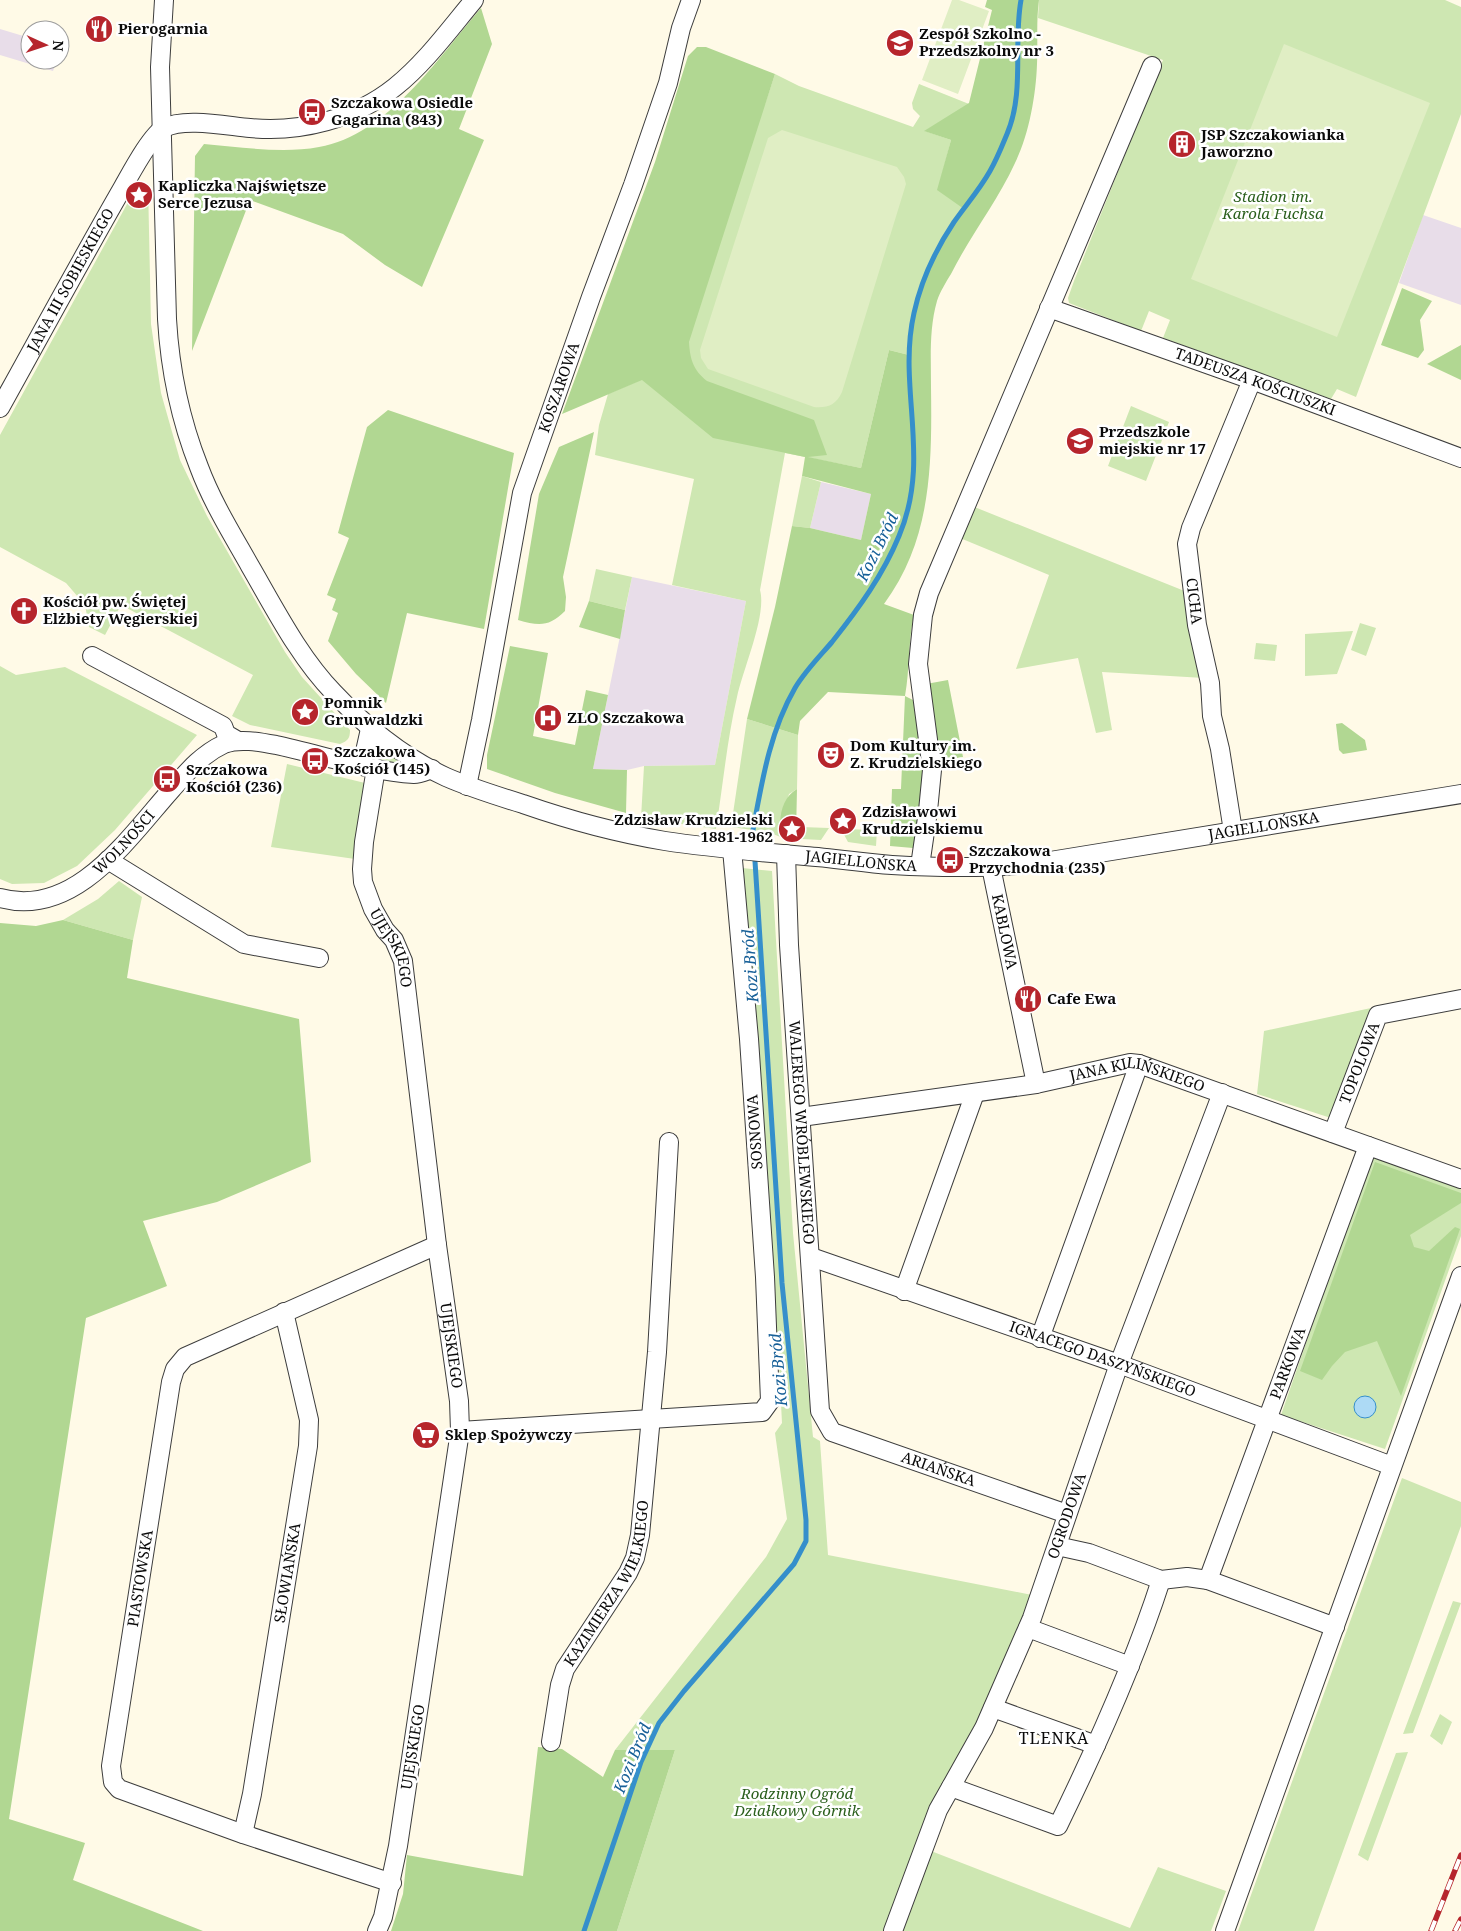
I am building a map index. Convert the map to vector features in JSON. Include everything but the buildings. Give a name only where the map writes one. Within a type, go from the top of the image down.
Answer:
[{"type":"street","name":"JAGIELLOŃSKA","points":[[164,0],[160,67],[169,358],[176,394],[190,443],[212,497],[290,635],[331,691],[370,728],[394,747],[432,770],[467,786],[580,822],[620,832],[664,840],[736,849],[891,865],[991,867],[1044,862],[1461,794]]},
{"type":"street","points":[[162,129],[173,124],[198,124],[258,129],[290,129],[343,116],[370,104],[395,87],[415,69],[474,0]]},
{"type":"street","name":"KOSZAROWA","points":[[467,786],[482,720],[522,494],[668,83],[680,28],[692,0]]},
{"type":"street","points":[[920,866],[932,770],[918,664],[923,615],[928,593],[1152,66]]},
{"type":"street","name":"JANA III SOBIESKIEGO","points":[[0,408],[130,174],[145,150],[162,129]]},
{"type":"street","name":"TADEUSZA KOŚCIUSZKI","points":[[1049,308],[1252,380],[1461,458]]},
{"type":"street","name":"CICHA","points":[[1234,831],[1220,748],[1212,716],[1210,683],[1197,625],[1187,544],[1191,528],[1252,380]]},
{"type":"street","points":[[92,656],[223,726],[226,734],[238,741]]},
{"type":"street","name":"UJEJSKIEGO","points":[[370,728],[362,869],[364,882],[373,909],[385,930],[394,940],[403,961],[437,1245],[459,1401],[460,1431],[455,1478],[392,1883],[383,1917],[377,1931]]},
{"type":"street","name":"WOLNOŚCI","points":[[0,898],[12,901],[50,899],[84,881],[108,860],[200,759],[224,744],[238,741],[263,742],[369,766],[416,774],[432,770]]},
{"type":"street","name":"SOSNOWA","points":[[650,1420],[762,1412],[770,1401],[765,1277],[736,849]]},
{"type":"street","name":"WALEREGO WRÓBLEWSKIEGO","points":[[784,854],[820,1411]]},
{"type":"street","points":[[108,860],[244,944],[319,958]]},
{"type":"street","name":"KABLOWA","points":[[991,867],[1036,1084]]},
{"type":"street","name":"TOPOLOWA","points":[[1333,1133],[1378,1015],[1461,999]]},
{"type":"street","name":"JANA KILIŃSKIEGO","points":[[801,1117],[1036,1084],[1130,1063],[1139,1064],[1222,1093],[1461,1179]]},
{"type":"street","points":[[1040,1338],[1139,1064]]},
{"type":"street","points":[[904,1291],[975,1093]]},
{"type":"street","name":"OGRODOWA","points":[[893,1931],[938,1810],[984,1728],[1028,1628],[1119,1364],[1222,1093]]},
{"type":"street","name":"KAZIMIERZA WIELKIEGO","points":[[552,1742],[560,1685],[565,1669],[628,1573],[635,1558],[640,1535],[657,1352],[669,1142]]},
{"type":"street","name":"PARKOWA","points":[[1208,1580],[1368,1146]]},
{"type":"street","name":"PIASTOWSKA","points":[[392,1883],[243,1834],[120,1789],[113,1782],[111,1766],[171,1382],[175,1369],[185,1357],[437,1245]]},
{"type":"street","name":"IGNACEGO DASZYŃSKIEGO","points":[[811,1257],[904,1291],[1119,1364],[1392,1466]]},
{"type":"street","points":[[1225,1931],[1461,1276]]},
{"type":"street","name":"SŁOWIAŃSKA","points":[[243,1834],[253,1784],[308,1446],[309,1420],[284,1312]]},
{"type":"street","name":"ARIAŃSKA","points":[[820,1411],[832,1432],[1062,1531],[1088,1553],[1161,1580]]},
{"type":"street","points":[[460,1431],[650,1420]]},
{"type":"street","points":[[951,1787],[1058,1826],[1130,1666],[1161,1580],[1187,1577],[1208,1580],[1335,1627]]},
{"type":"street","points":[[1028,1628],[1130,1666]]},
{"type":"street","points":[[993,1708],[1096,1745]]},
{"type":"shaded area","points":[[0,29],[20,35],[20,61],[0,55]]},
{"type":"shaded area","points":[[1423,215],[1461,228],[1461,305],[1399,283]]},
{"type":"shaded area","points":[[821,482],[871,494],[861,540],[810,528]]},
{"type":"shaded area","points":[[632,577],[746,601],[715,765],[644,766],[627,770],[593,769]]},
{"type":"green space","points":[[952,0],[959,0],[989,11],[958,94],[922,80]]},
{"type":"green space","points":[[987,0],[1039,0],[1035,89],[1031,115],[1020,152],[1008,177],[943,287],[934,312],[931,344],[931,444],[926,500],[912,554],[900,579],[884,604],[914,615],[905,696],[828,692],[800,721],[798,735],[747,719],[775,607],[792,526],[810,528],[861,540],[871,494],[802,476],[805,457],[713,438],[642,380],[562,414],[655,162],[688,56],[697,47],[706,47],[775,74],[689,342],[693,364],[698,373],[707,381],[814,420],[827,455],[808,457],[861,468],[889,350],[909,355],[913,315],[924,278],[942,242],[964,209],[937,190],[951,140],[924,131],[969,103],[992,10],[985,7]]},
{"type":"green space","name":"Stadion im. Karola Fuchsa","points":[[1039,0],[1445,0],[1461,7],[1461,114],[1356,397],[1337,389],[1331,399],[1163,338],[1170,320],[1149,311],[1141,331],[1069,303],[1068,298],[1074,281],[1163,60],[1038,18]]},
{"type":"green space","points":[[481,8],[492,44],[459,129],[484,140],[422,287],[385,265],[343,234],[250,200],[192,351],[195,156],[204,144],[291,150],[319,147],[344,140],[367,127],[389,111],[410,92]]},
{"type":"green space","points":[[1284,44],[1430,103],[1337,337],[1191,279]]},
{"type":"green space","points":[[775,74],[799,86],[913,127],[920,116],[913,109],[912,103],[919,84],[969,104],[925,131],[951,140],[938,190],[964,208],[952,225],[924,277],[909,347],[909,355],[889,350],[861,468],[785,453],[760,590],[760,613],[734,713],[716,829],[641,818],[644,766],[715,765],[746,601],[672,585],[694,479],[595,455],[599,425],[608,394],[636,382],[765,104]]},
{"type":"green space","points":[[782,130],[897,167],[904,177],[906,184],[842,392],[834,403],[823,407],[814,407],[708,369],[701,358],[700,350],[768,138]]},
{"type":"green space","points":[[143,182],[148,184],[151,324],[161,393],[180,460],[207,516],[285,652],[302,677],[350,730],[348,739],[340,744],[250,725],[232,716],[253,675],[121,605],[105,635],[89,627],[85,605],[66,583],[0,547],[0,435],[137,186]]},
{"type":"green space","points":[[1402,288],[1432,301],[1420,320],[1424,350],[1418,358],[1381,345]]},
{"type":"green space","points":[[1461,345],[1461,380],[1427,364]]},
{"type":"green space","points":[[1131,406],[1169,422],[1146,481],[1108,466]]},
{"type":"green space","points":[[388,410],[514,453],[484,629],[407,613],[386,703],[356,674],[328,641],[338,613],[332,610],[336,599],[327,595],[349,538],[338,533],[367,427]]},
{"type":"green space","points":[[594,432],[563,577],[566,597],[565,611],[554,620],[543,624],[518,620],[539,494],[559,447]]},
{"type":"green space","points":[[802,476],[821,482],[810,528],[792,526]]},
{"type":"green space","points":[[972,506],[1187,592],[1204,678],[1102,672],[1112,730],[1096,733],[1078,658],[1016,669],[1049,575],[960,538]]},
{"type":"green space","points":[[596,569],[632,577],[625,610],[589,601]]},
{"type":"green space","points":[[589,601],[625,610],[620,639],[579,627]]},
{"type":"green space","points":[[1360,623],[1376,628],[1366,656],[1351,650]]},
{"type":"green space","points":[[1353,631],[1337,674],[1305,676],[1305,634]]},
{"type":"green space","points":[[1256,643],[1277,645],[1275,661],[1254,659]]},
{"type":"green space","points":[[510,646],[548,653],[533,736],[575,745],[586,690],[608,695],[593,769],[627,770],[626,813],[555,793],[487,769],[487,755]]},
{"type":"green space","points":[[0,666],[16,675],[65,667],[197,735],[115,830],[77,866],[44,883],[12,884],[0,879]]},
{"type":"green space","points":[[948,680],[963,757],[938,761],[926,684]]},
{"type":"green space","points":[[905,696],[915,701],[924,769],[918,826],[913,848],[890,846],[892,789],[901,789]]},
{"type":"green space","points":[[747,719],[798,735],[797,789],[789,794],[780,829],[783,838],[768,832],[731,827]]},
{"type":"green space","points":[[1342,723],[1365,740],[1367,750],[1343,754],[1339,750],[1336,724]]},
{"type":"green space","points":[[374,744],[398,760],[397,763],[375,758]]},
{"type":"green space","points":[[287,764],[365,783],[355,859],[271,847]]},
{"type":"green space","points":[[797,789],[796,835],[783,838],[780,824],[782,810],[787,798]]},
{"type":"green space","points":[[801,827],[829,828],[821,840],[801,839]]},
{"type":"green space","points":[[841,829],[877,830],[876,846],[848,842]]},
{"type":"green space","name":"Rodzinny Ogród Działkowy Górnik","points":[[742,868],[772,871],[793,1233],[813,1437],[820,1441],[828,1555],[1032,1595],[973,1738],[886,1931],[617,1931],[675,1750],[615,1750],[766,1557],[787,1519],[775,1433],[782,1423],[779,1365]]},
{"type":"green space","points":[[119,881],[142,897],[133,940],[63,920],[98,899]]},
{"type":"green space","points":[[63,920],[133,940],[127,978],[299,1019],[311,1162],[217,1202],[143,1221],[167,1286],[86,1318],[9,1819],[85,1843],[73,1880],[203,1931],[0,1931],[0,923],[36,926]]},
{"type":"green space","points":[[1371,1008],[1334,1119],[1257,1094],[1264,1031]]},
{"type":"green space","points":[[1371,1156],[1461,1187],[1461,1236],[1385,1449],[1281,1415]]},
{"type":"green space","points":[[1375,1162],[1461,1193],[1461,1203],[1410,1235],[1414,1247],[1429,1251],[1455,1227],[1460,1229],[1401,1396],[1377,1341],[1345,1352],[1322,1380],[1300,1371]]},
{"type":"green space","points":[[1402,1478],[1461,1502],[1461,1526],[1314,1931],[1238,1931]]},
{"type":"green space","points":[[1453,1601],[1461,1603],[1413,1733],[1403,1734]]},
{"type":"green space","points":[[1440,1714],[1452,1722],[1442,1745],[1430,1736]]},
{"type":"green space","points":[[538,1747],[562,1749],[603,1777],[615,1750],[675,1750],[617,1931],[391,1931],[403,1894],[407,1855],[523,1876]]},
{"type":"green space","points":[[1408,1752],[1368,1861],[1358,1855],[1396,1753]]},
{"type":"green space","points":[[931,1851],[1130,1928],[1158,1867],[1226,1891],[1211,1931],[902,1931]]},
{"type":"water","points":[[1365,1396],[1373,1399],[1376,1407],[1373,1415],[1365,1418],[1357,1415],[1354,1407],[1357,1399]]},
{"type":"waterway","name":"Kozi Bród","points":[[584,1931],[641,1762],[659,1723],[684,1691],[794,1564],[806,1541],[806,1520],[782,1283],[753,830],[768,757],[786,704],[803,676],[861,604],[878,578],[899,536],[908,507],[913,479],[914,451],[909,369],[914,313],[925,277],[935,254],[954,222],[986,178],[1007,134],[1016,102],[1021,0]]},
{"type":"railway","points":[[1431,1931],[1461,1855]]},
{"type":"railway","points":[[1455,1931],[1461,1919]]},
{"type":"place","name":"Pierogarnia","points":[[99,29]]},
{"type":"place","name":"Zespół Szkolno - Przedszkolny nr 3","points":[[900,43]]},
{"type":"place","name":"Szczakowa Osiedle Gagarina (843)","points":[[312,112]]},
{"type":"place","name":"JSP Szczakowianka Jaworzno","points":[[1182,144]]},
{"type":"place","name":"Kapliczka Najświętsze Serce Jezusa","points":[[139,195]]},
{"type":"place","name":"Przedszkole miejskie nr 17","points":[[1080,441]]},
{"type":"place","name":"Kościół pw. Świętej Elżbiety Węgierskiej","points":[[24,611]]},
{"type":"place","name":"Pomnik Grunwaldzki","points":[[305,712]]},
{"type":"place","name":"ZLO Szczakowa","points":[[548,718]]},
{"type":"place","name":"Dom Kultury im. Z. Krudzielskiego","points":[[831,755]]},
{"type":"place","name":"Szczakowa Kościół (145)","points":[[315,761]]},
{"type":"place","name":"Szczakowa Kościół (236)","points":[[167,779]]},
{"type":"place","name":"Zdzisławowi Krudzielskiemu","points":[[843,821]]},
{"type":"place","name":"Zdzisław Krudzielski 1881-1962","points":[[792,829]]},
{"type":"place","name":"Szczakowa Przychodnia (235)","points":[[950,860]]},
{"type":"place","name":"Cafe Ewa","points":[[1028,999]]},
{"type":"place","name":"Sklep Spożywczy","points":[[426,1435]]},
{"type":"district","name":"TLENKA","points":[[1054,1738]]}]
